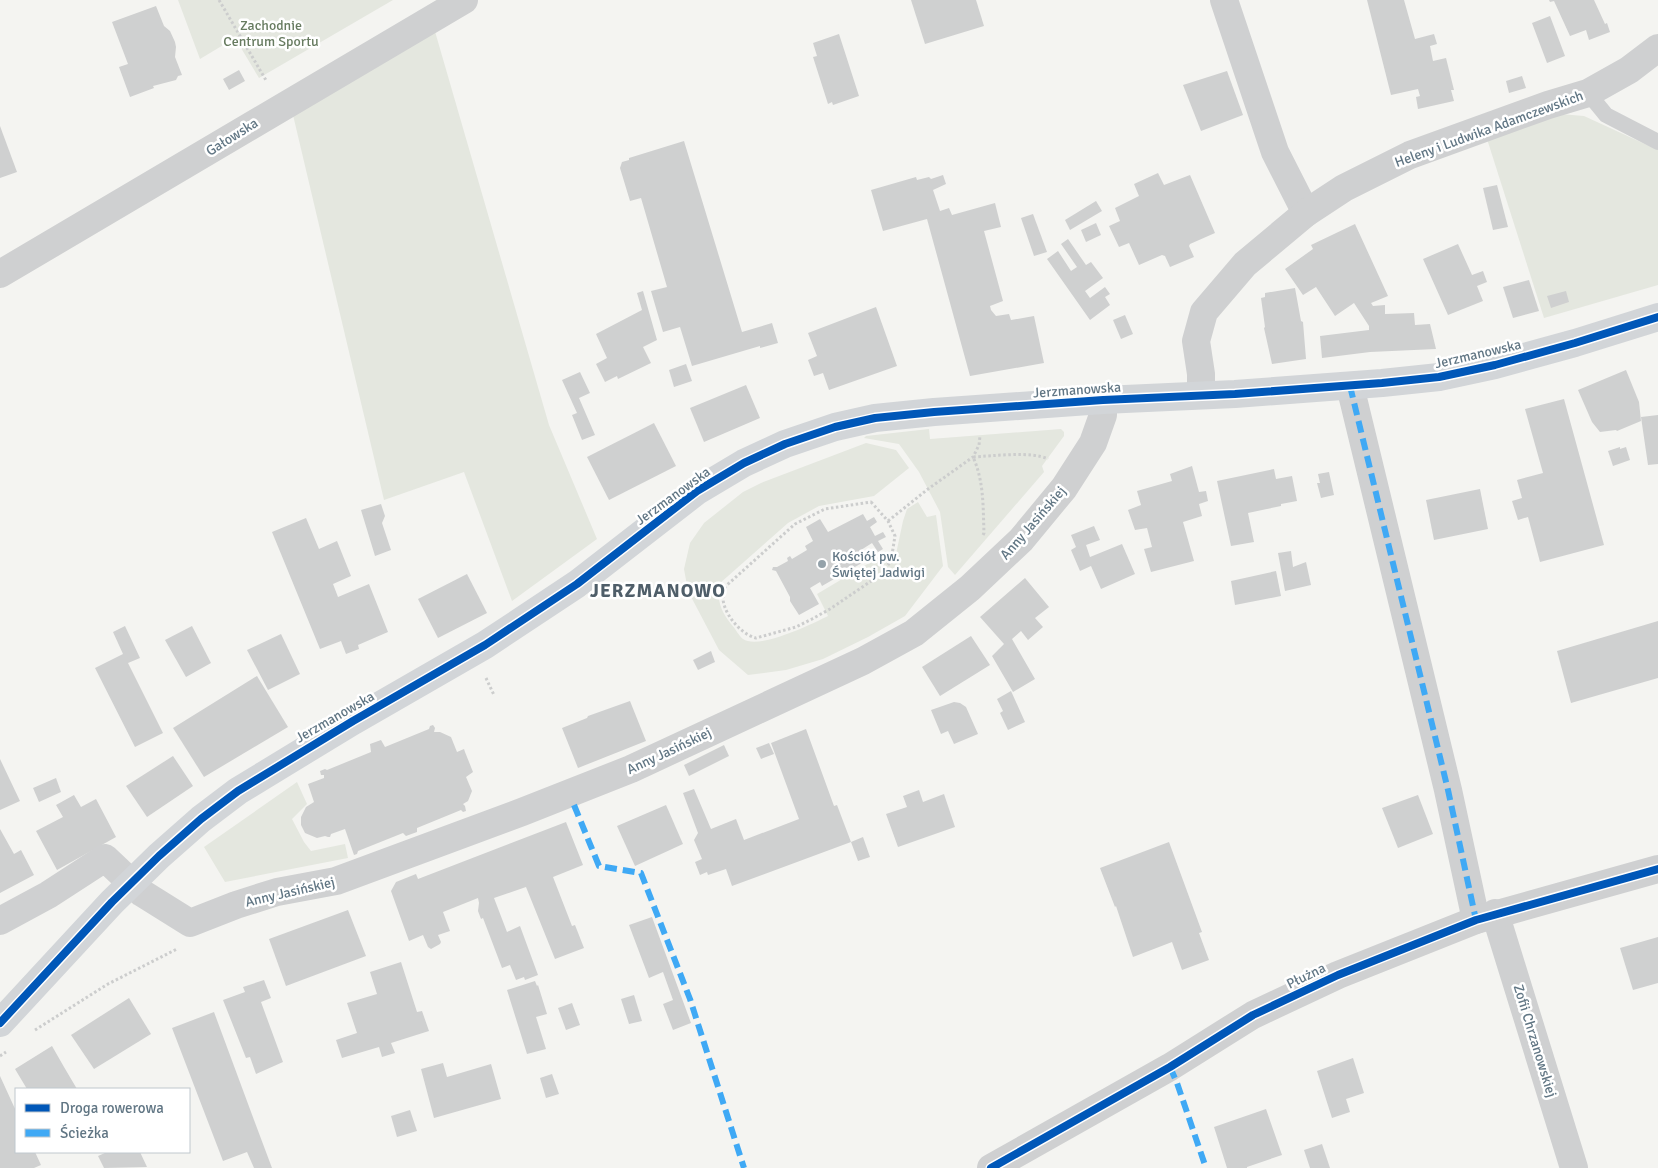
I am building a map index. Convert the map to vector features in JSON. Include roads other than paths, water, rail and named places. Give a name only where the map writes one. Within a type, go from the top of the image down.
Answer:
[{"type":"street","name":"Gałowska","points":[[0,274],[169,176],[281,107],[464,0]]},
{"type":"street","points":[[1224,0],[1276,152],[1306,213]]},
{"type":"street","name":"Heleny i Ludwika Adamczewskich","points":[[1201,395],[1201,374],[1196,341],[1204,312],[1245,264],[1306,213],[1344,188],[1410,155],[1588,92],[1629,70],[1658,48]]},
{"type":"street","name":"Jerzmanowska","points":[[0,1023],[112,902],[173,843],[238,791],[337,730],[485,645],[577,584],[697,491],[744,463],[786,444],[835,427],[875,418],[1103,400],[1350,386],[1440,377],[1495,365],[1575,343],[1658,317]]},
{"type":"street","name":"Zofii Chrzanowskiej","points":[[1350,386],[1448,790],[1486,917],[1574,1168]]},
{"type":"street","name":"Anny Jasińskiej","points":[[132,884],[142,893],[190,923],[236,905],[277,892],[336,881],[522,812],[631,769],[863,662],[914,633],[970,588],[1021,540],[1064,488],[1093,442],[1102,421],[1103,400]]},
{"type":"street","points":[[0,921],[48,894],[105,858],[132,884]]},
{"type":"street","name":"Płużna","points":[[991,1168],[1170,1067],[1253,1015],[1338,975],[1486,917],[1658,869]]},
{"type":"lane","points":[[1588,92],[1606,115],[1658,142]]},
{"type":"place","name":"Kościół pw. Świętej Jadwigi","points":[[822,564]]},
{"type":"district","name":"JERZMANOWO","points":[[658,591]]},
{"type":"park label","name":"Zachodnie Centrum Sportu","points":[[271,33]]}]
